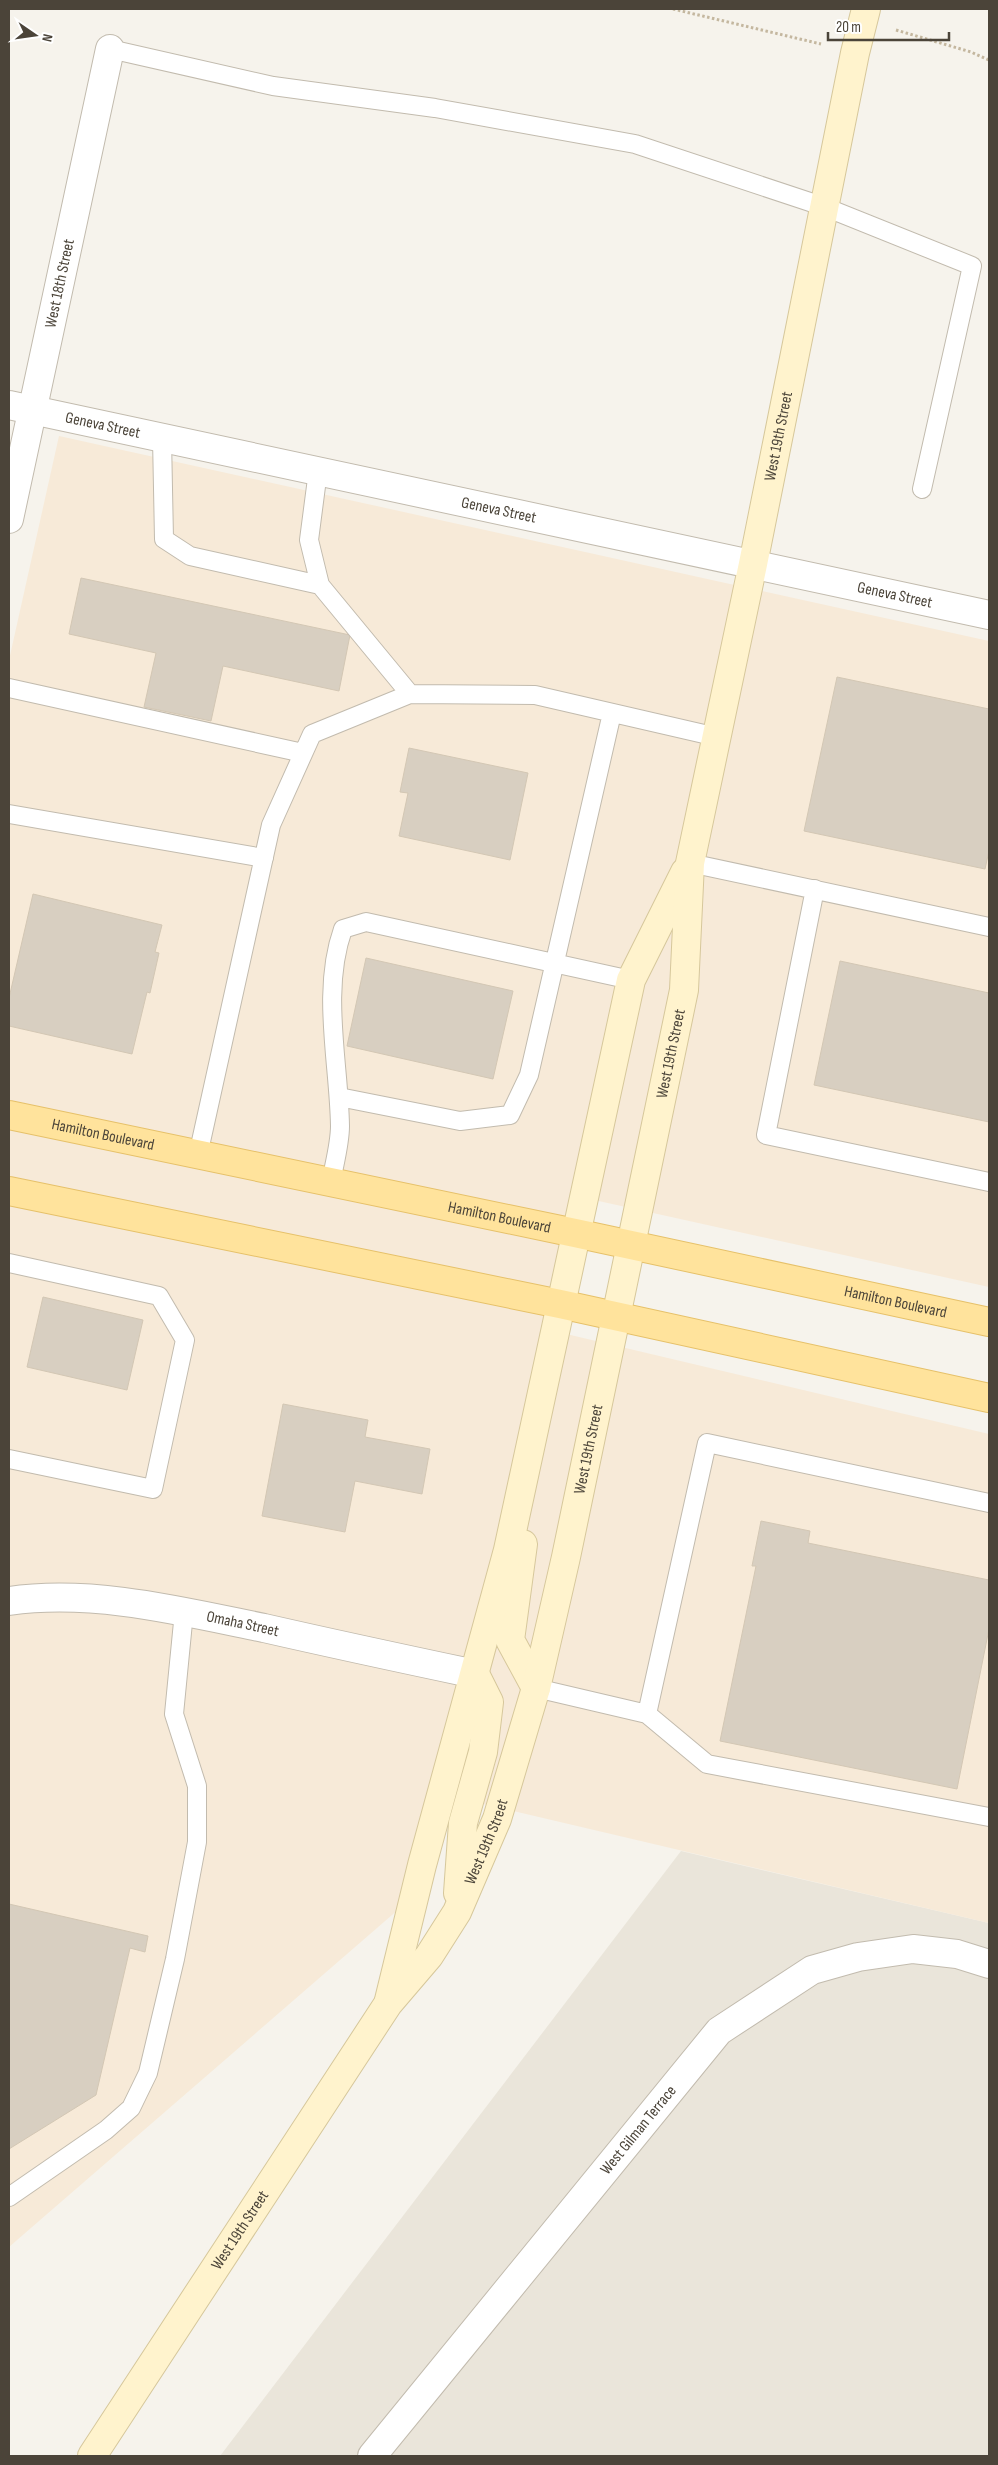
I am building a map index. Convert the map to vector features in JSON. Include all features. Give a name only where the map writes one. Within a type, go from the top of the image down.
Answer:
[{"type":"main road","name":"West 19th Street","points":[[92,2456],[388,2004],[429,1956],[457,1912],[498,1819],[536,1688],[566,1557],[684,990],[690,862],[753,564],[855,53],[865,16]]},
{"type":"main road","name":"West 19th Street","points":[[388,2004],[422,1865],[508,1550],[631,980],[690,862]]},
{"type":"main road","name":"Hamilton Boulevard","points":[[9,1115],[632,1245],[989,1322]]},
{"type":"main road","points":[[9,1191],[560,1304],[989,1398]]},
{"type":"main road","points":[[527,1458],[523,1556],[510,1640],[536,1688]]},
{"type":"main road","points":[[457,1912],[462,1823],[483,1752],[489,1702],[475,1674]]},
{"type":"street","name":"West 18th Street","points":[[9,519],[20,408],[110,49]]},
{"type":"street","name":"Geneva Street","points":[[20,408],[989,615]]},
{"type":"street","name":"Omaha Street","points":[[9,1601],[26,1598],[124,1600],[475,1674]]},
{"type":"street","name":"West Gilman Terrace","points":[[372,2456],[719,2031],[812,1970],[858,1957],[913,1949],[957,1954],[989,1964]]},
{"type":"lane","points":[[110,49],[273,86],[435,108],[635,144],[825,207],[972,266],[922,489]]},
{"type":"lane","points":[[162,438],[164,539],[190,556],[320,585]]},
{"type":"lane","points":[[318,471],[309,540],[320,585],[410,694]]},
{"type":"lane","points":[[9,688],[303,753]]},
{"type":"lane","points":[[198,1155],[271,825],[312,734],[410,694],[535,695],[717,738]]},
{"type":"lane","points":[[338,1097],[460,1121],[510,1115],[529,1075],[612,713]]},
{"type":"lane","points":[[9,814],[264,858]]},
{"type":"lane","points":[[690,862],[989,926]]},
{"type":"lane","points":[[815,889],[766,1135],[989,1182]]},
{"type":"lane","points":[[331,1182],[340,1129],[332,991],[338,945],[343,929],[366,922],[631,980]]},
{"type":"lane","points":[[9,1263],[159,1296],[185,1340],[153,1489],[9,1458]]},
{"type":"lane","points":[[647,1714],[707,1444],[989,1503]]},
{"type":"lane","points":[[9,2197],[106,2130],[131,2108],[148,2073],[175,1959],[197,1842],[198,1786],[174,1714],[184,1612]]},
{"type":"lane","points":[[536,1688],[647,1714],[707,1764],[989,1817]]},
{"type":"path","points":[[673,9],[855,53]]},
{"type":"path","points":[[865,16],[989,60]]},
{"type":"shaded area","points":[[59,436],[989,641],[989,1287],[585,1198],[541,1328],[989,1434],[989,1923],[432,1792],[407,1902],[9,2247],[9,660]]},
{"type":"shaded area","points":[[681,1851],[989,1923],[989,2456],[220,2456]]},
{"type":"building","points":[[81,578],[350,635],[339,691],[223,666],[211,721],[144,707],[156,653],[69,634]]},
{"type":"building","points":[[837,677],[989,709],[989,851],[985,869],[804,831]]},
{"type":"building","points":[[409,748],[528,773],[510,860],[399,836],[408,793],[400,792]]},
{"type":"building","points":[[33,894],[162,925],[155,952],[159,953],[150,993],[147,992],[132,1054],[9,1026],[9,998]]},
{"type":"building","points":[[366,958],[513,991],[493,1079],[347,1046]]},
{"type":"building","points":[[840,961],[989,993],[989,1122],[814,1085]]},
{"type":"building","points":[[43,1297],[143,1320],[127,1390],[27,1367]]},
{"type":"building","points":[[283,1404],[368,1420],[365,1437],[430,1449],[422,1494],[355,1481],[345,1532],[262,1516]]},
{"type":"building","points":[[761,1521],[810,1531],[808,1543],[989,1580],[989,1629],[957,1789],[720,1741],[756,1566],[752,1566]]},
{"type":"building","points":[[9,1904],[148,1936],[145,1952],[130,1948],[96,2095],[9,2149]]}]
